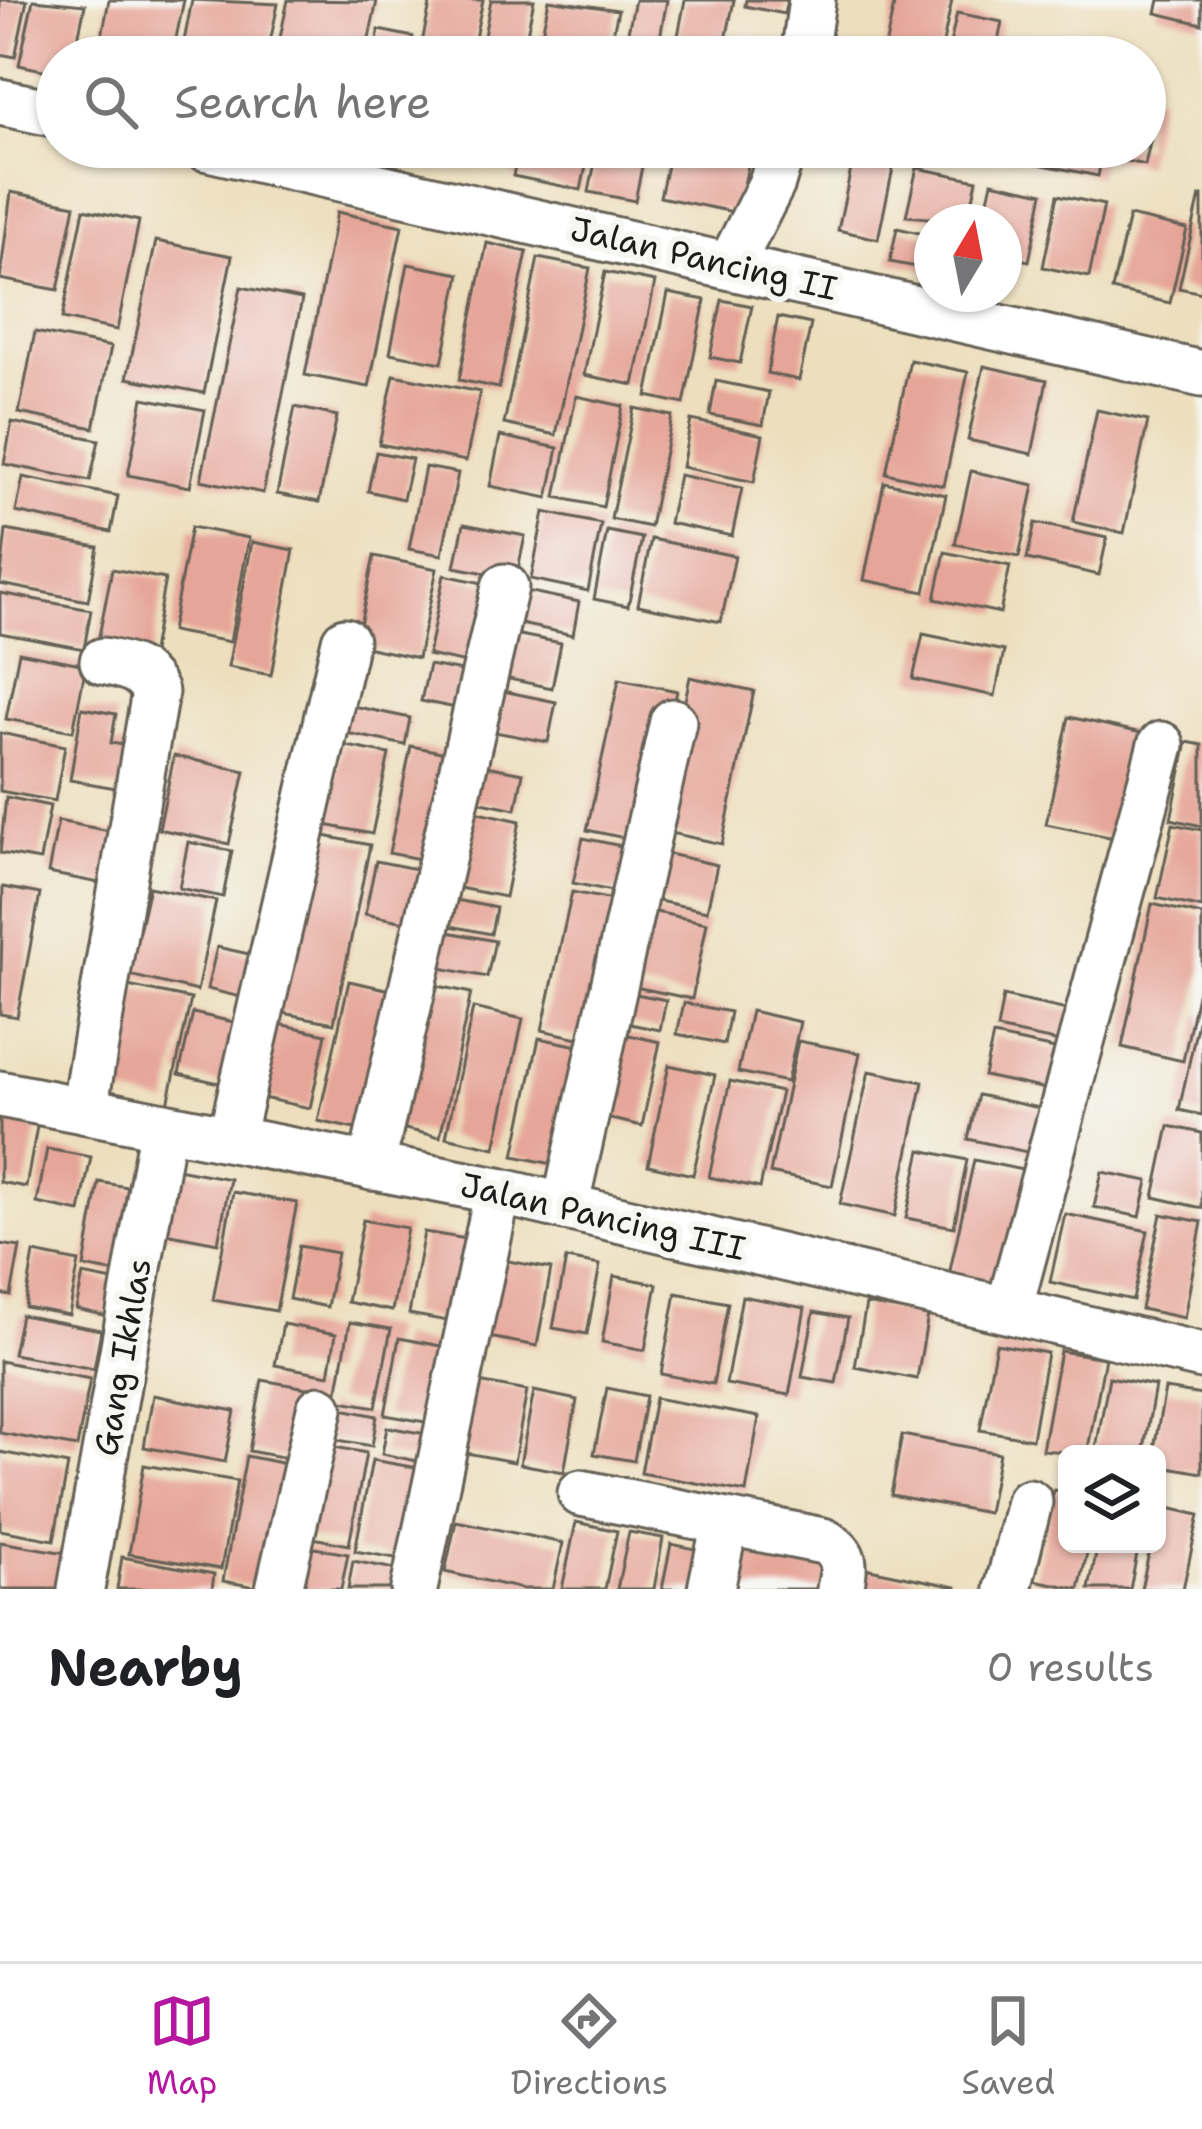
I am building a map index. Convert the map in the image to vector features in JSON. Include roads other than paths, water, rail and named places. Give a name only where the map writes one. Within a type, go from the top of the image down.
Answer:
[{"type":"street","points":[[807,36],[812,0]]},
{"type":"street","points":[[0,102],[36,110]]},
{"type":"street","name":"Jalan Pancing II","points":[[299,168],[1202,374]]},
{"type":"street","points":[[731,264],[777,168]]},
{"type":"street","points":[[371,1167],[505,587]]},
{"type":"street","points":[[232,1138],[345,641]]},
{"type":"street","points":[[84,1110],[155,692],[148,677],[131,667],[103,661]]},
{"type":"street","points":[[565,1207],[674,722]]},
{"type":"street","points":[[1010,1309],[1161,745]]},
{"type":"street","name":"Jalan Pancing III","points":[[0,1094],[498,1191],[1202,1356]]},
{"type":"street","name":"Gang Ikhlas","points":[[81,1589],[163,1126]]},
{"type":"street","points":[[414,1589],[435,1470],[498,1191]]},
{"type":"street","points":[[279,1589],[320,1409]]},
{"type":"street","points":[[581,1493],[837,1548],[845,1563],[840,1589]]},
{"type":"street","points":[[1008,1589],[1029,1502]]},
{"type":"street","points":[[711,1589],[725,1523]]}]
